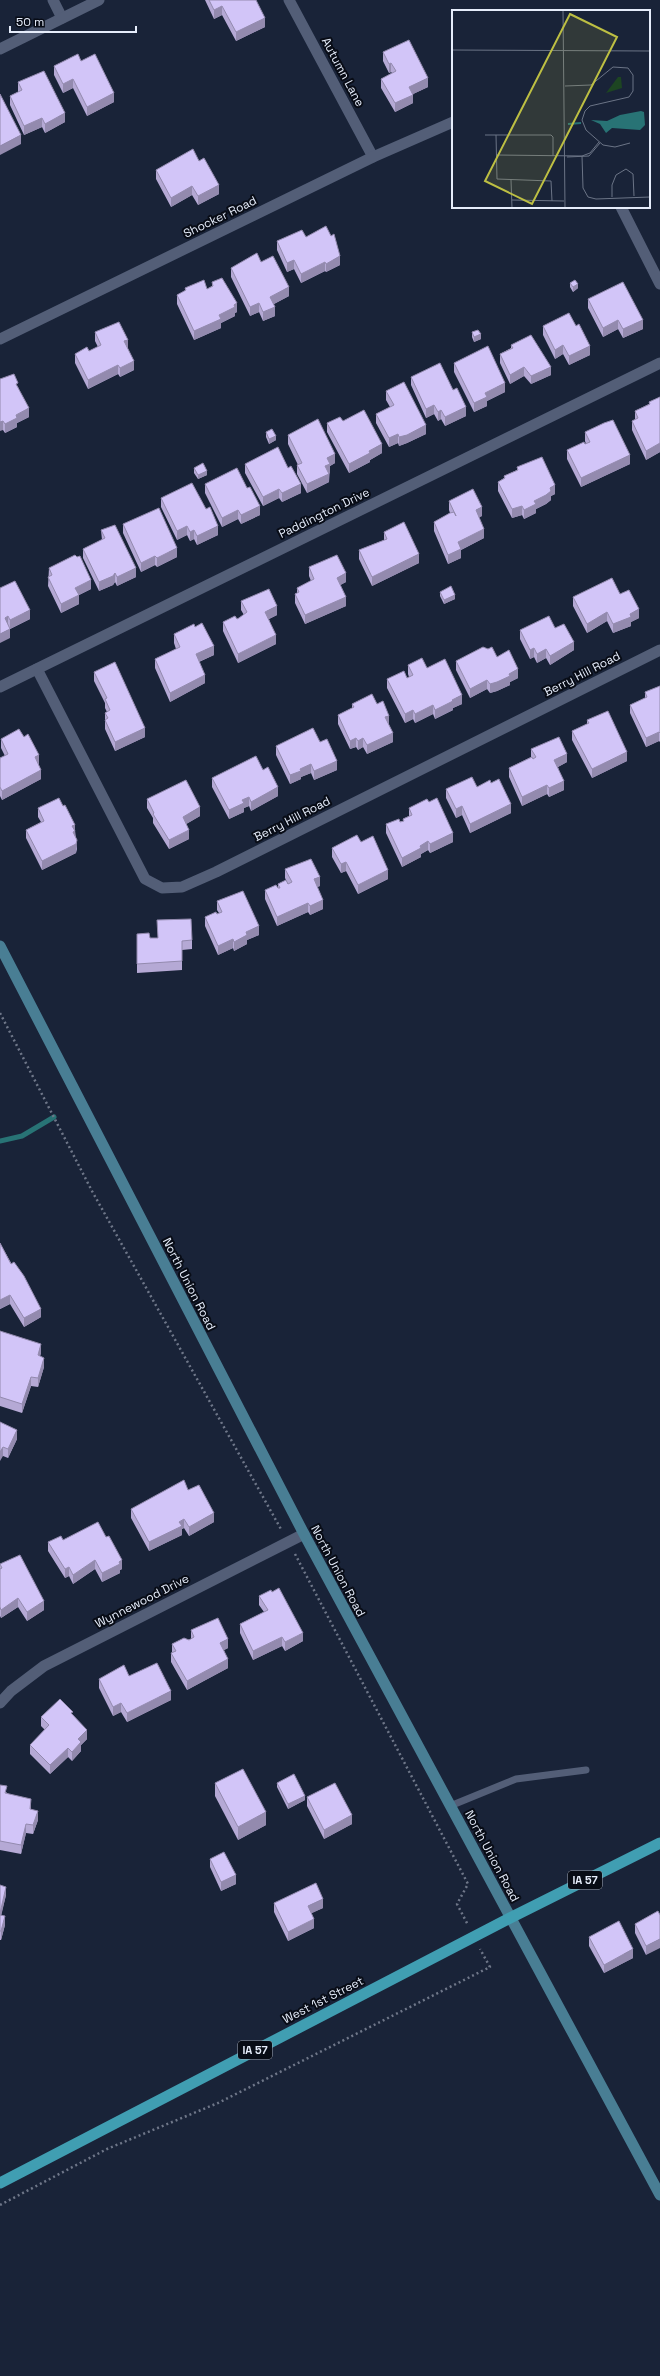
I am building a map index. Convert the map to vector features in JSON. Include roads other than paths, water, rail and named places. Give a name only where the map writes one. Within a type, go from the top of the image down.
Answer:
[{"type":"main road","name":"North Union Road","points":[[2,950],[304,1534],[660,2195]]},
{"type":"main road","name":"West 1st Street","points":[[0,2183],[510,1918],[660,1843]]},
{"type":"street","points":[[53,0],[62,18]]},
{"type":"street","points":[[0,49],[99,0]]},
{"type":"street","name":"Autumn Lane","points":[[289,0],[373,157]]},
{"type":"street","name":"Shocker Road","points":[[0,339],[373,157],[452,122]]},
{"type":"street","points":[[622,208],[660,284]]},
{"type":"street","name":"Paddington Drive","points":[[0,687],[660,363]]},
{"type":"street","name":"Berry Hill Road","points":[[37,669],[145,878],[162,888],[182,886],[216,872],[660,650]]},
{"type":"street","name":"Wynnewood Drive","points":[[0,1703],[11,1691],[44,1666],[304,1534]]},
{"type":"lane","points":[[450,1806],[516,1779],[586,1770]]},
{"type":"waterway","points":[[0,1141],[22,1136],[54,1117]]}]
